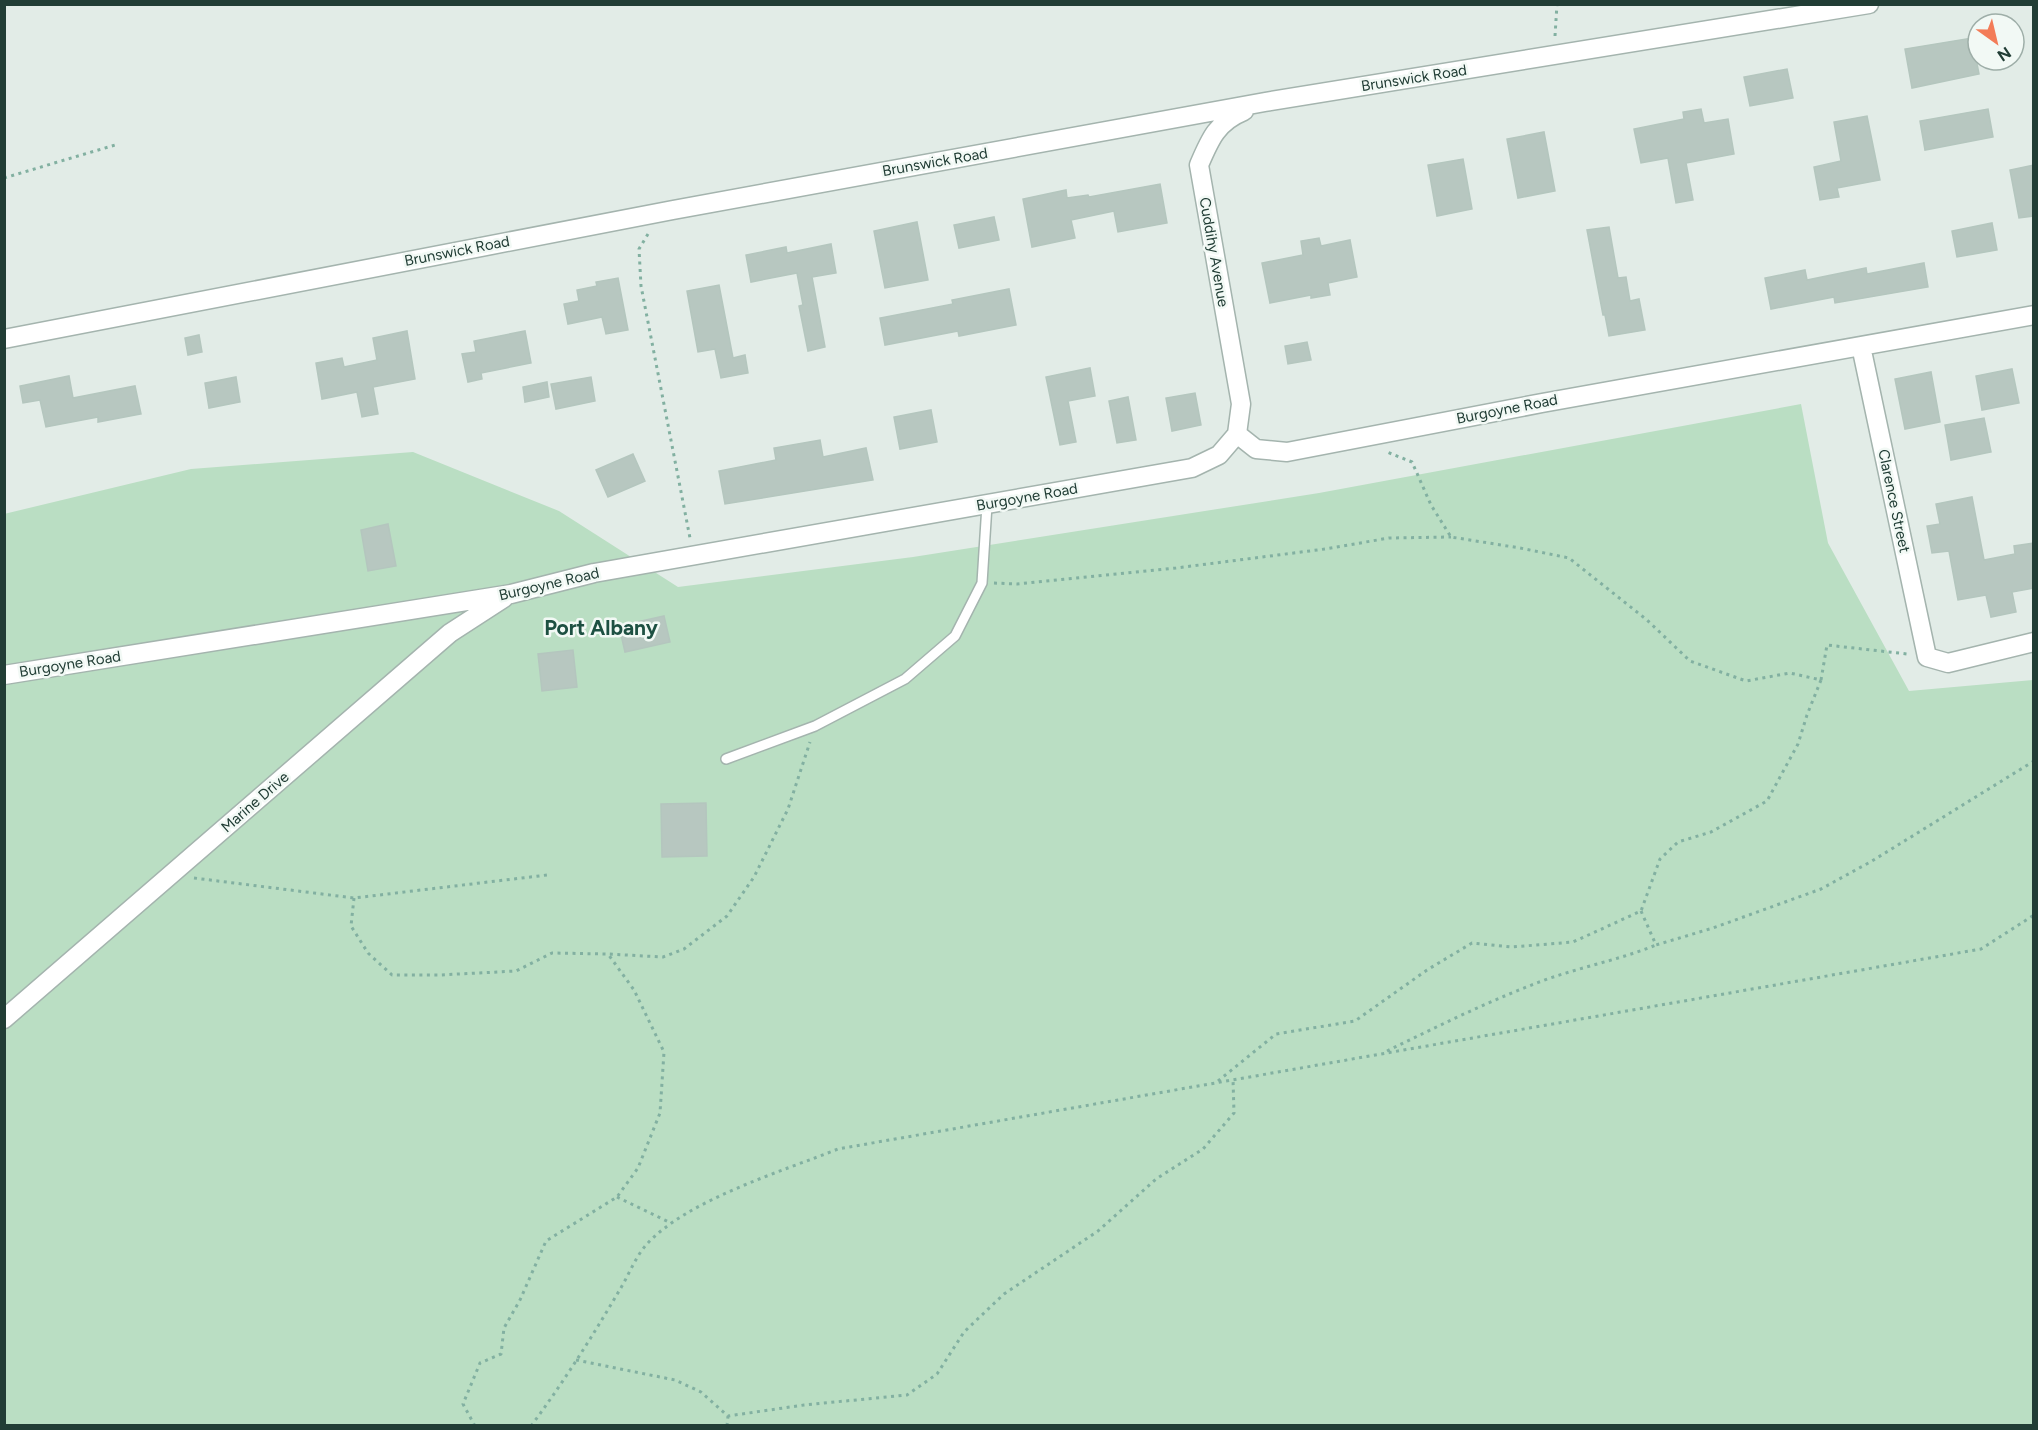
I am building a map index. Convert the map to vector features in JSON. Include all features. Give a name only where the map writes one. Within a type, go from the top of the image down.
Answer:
[{"type":"street","name":"Brunswick Road","points":[[4,339],[673,210],[1265,102],[1869,4]]},
{"type":"street","name":"Cuddihy Avenue","points":[[1237,434],[1241,404],[1199,165],[1211,137],[1229,117],[1265,102]]},
{"type":"street","name":"Burgoyne Road","points":[[4,675],[511,594],[605,571],[1192,468],[1219,454],[1237,434],[1256,449],[1287,452],[1530,405],[2034,315]]},
{"type":"street","name":"Clarence Street","points":[[1861,346],[1927,657]]},
{"type":"street","name":"Marine Drive","points":[[4,1019],[450,633],[511,594]]},
{"type":"street","points":[[1927,657],[1948,663],[2034,642]]},
{"type":"lane","points":[[726,759],[815,726],[905,679],[955,636],[982,583],[987,505]]},
{"type":"path","points":[[1555,44],[1557,4]]},
{"type":"path","points":[[4,178],[115,145]]},
{"type":"path","points":[[673,210],[653,226],[639,249],[641,286],[690,538]]},
{"type":"path","points":[[1387,452],[1412,462],[1431,505],[1451,537]]},
{"type":"path","points":[[982,583],[1017,584],[1176,568],[1325,549],[1389,538],[1451,537],[1569,558],[1647,620],[1690,661],[1746,681],[1790,673],[1821,680]]},
{"type":"path","points":[[1656,945],[1641,911],[1660,859],[1678,842],[1711,832],[1767,801],[1798,744],[1821,680],[1827,645],[1927,657]]},
{"type":"path","points":[[354,898],[351,926],[368,953],[392,975],[516,971],[552,953],[663,957],[684,949],[728,916],[754,877],[788,809],[815,726]]},
{"type":"path","points":[[1383,1053],[1473,1009],[1545,980],[1713,928],[1821,889],[1872,861],[2034,761]]},
{"type":"path","points":[[172,874],[216,882],[354,898],[547,875]]},
{"type":"path","points":[[1216,1082],[1276,1034],[1355,1021],[1427,970],[1472,944],[1512,947],[1573,942],[1641,911]]},
{"type":"path","points":[[531,1425],[553,1397],[646,1245],[671,1223],[731,1191],[838,1149],[1981,950],[2034,915]]},
{"type":"path","points":[[475,1425],[463,1404],[480,1363],[501,1354],[504,1328],[520,1300],[546,1241],[617,1197],[638,1168],[660,1113],[664,1052],[634,990],[608,954]]},
{"type":"path","points":[[576,1360],[675,1380],[700,1392],[728,1416],[804,1405],[907,1395],[937,1374],[964,1332],[1004,1294],[1098,1231],[1156,1179],[1203,1149],[1234,1113],[1233,1079]]},
{"type":"path","points":[[617,1197],[671,1223]]},
{"type":"path","points":[[727,1425],[728,1416]]},
{"type":"green space","points":[[1801,404],[1828,543],[1909,691],[2033,680],[2033,1425],[5,1425],[4,514],[191,469],[413,452],[559,511],[678,587],[913,557],[1319,493]]},
{"type":"building","points":[[1966,39],[1966,72],[1979,72],[1979,74],[1912,88],[1905,49]]},
{"type":"building","points":[[1787,69],[1793,98],[1750,106],[1744,77]]},
{"type":"building","points":[[1701,109],[1704,123],[1728,119],[1734,154],[1686,163],[1693,200],[1676,203],[1668,158],[1641,163],[1634,129],[1684,119],[1683,112]]},
{"type":"building","points":[[1988,109],[1993,137],[1925,150],[1920,121]]},
{"type":"building","points":[[1867,116],[1880,180],[1837,188],[1839,197],[1820,200],[1814,167],[1841,161],[1834,122]]},
{"type":"building","points":[[1544,132],[1555,191],[1518,198],[1507,139]]},
{"type":"building","points":[[1463,159],[1472,209],[1437,216],[1428,165]]},
{"type":"building","points":[[2034,165],[2034,216],[2019,218],[2010,170]]},
{"type":"building","points":[[1160,184],[1167,223],[1118,232],[1114,211],[1071,220],[1075,238],[1032,247],[1023,199],[1066,190],[1067,198],[1088,195],[1089,197]]},
{"type":"building","points":[[994,217],[999,240],[959,248],[954,225]]},
{"type":"building","points":[[917,222],[928,280],[885,288],[874,231]]},
{"type":"building","points":[[1992,223],[1997,250],[1957,257],[1952,231]]},
{"type":"building","points":[[1609,227],[1618,278],[1626,277],[1630,301],[1639,299],[1645,330],[1609,336],[1587,230]]},
{"type":"building","points":[[1319,238],[1321,246],[1350,240],[1357,277],[1328,283],[1330,295],[1311,298],[1311,295],[1270,303],[1262,263],[1303,255],[1301,241]]},
{"type":"building","points":[[831,244],[836,273],[812,277],[825,347],[808,351],[799,306],[803,305],[797,273],[751,282],[746,255],[786,247],[787,253]]},
{"type":"building","points":[[1924,263],[1928,287],[1835,303],[1834,297],[1771,309],[1765,278],[1805,270],[1807,280],[1866,268],[1867,274]]},
{"type":"building","points":[[618,278],[628,330],[606,334],[602,317],[568,324],[564,304],[579,301],[577,290],[597,286],[596,282]]},
{"type":"building","points":[[719,285],[733,358],[745,355],[748,373],[721,378],[715,349],[698,352],[687,291]]},
{"type":"building","points":[[1009,289],[1016,325],[959,336],[958,331],[885,345],[880,318],[953,304],[952,300]]},
{"type":"building","points":[[407,331],[415,379],[373,387],[378,414],[362,417],[357,392],[322,399],[316,363],[342,358],[344,367],[377,360],[373,338]]},
{"type":"building","points":[[525,331],[531,363],[481,373],[482,379],[468,382],[462,354],[476,352],[474,341]]},
{"type":"building","points":[[199,335],[202,352],[188,355],[185,338]]},
{"type":"building","points":[[1307,342],[1311,360],[1288,364],[1285,346]]},
{"type":"building","points":[[1090,368],[1095,396],[1068,401],[1076,442],[1060,445],[1046,377]]},
{"type":"building","points":[[2012,369],[2019,403],[1982,410],[1976,376]]},
{"type":"building","points":[[1931,372],[1940,422],[1905,429],[1895,379]]},
{"type":"building","points":[[69,376],[73,398],[135,386],[141,414],[98,422],[98,417],[46,427],[40,400],[23,403],[20,386]]},
{"type":"building","points":[[236,377],[240,402],[209,408],[205,383]]},
{"type":"building","points":[[591,377],[595,401],[556,409],[551,384]]},
{"type":"building","points":[[547,382],[549,397],[525,402],[523,387]]},
{"type":"building","points":[[1195,393],[1201,425],[1172,431],[1166,398]]},
{"type":"building","points":[[1128,397],[1136,440],[1117,443],[1109,401]]},
{"type":"building","points":[[931,410],[937,442],[900,449],[894,417]]},
{"type":"building","points":[[1984,418],[1991,452],[1951,460],[1945,425]]},
{"type":"building","points":[[820,440],[823,457],[866,448],[873,480],[725,504],[719,471],[776,460],[774,448]]},
{"type":"building","points":[[633,454],[645,481],[608,497],[596,470]]},
{"type":"building","points":[[1972,497],[1984,560],[2015,554],[2014,546],[2034,543],[2034,588],[2012,592],[2016,612],[1991,617],[1986,595],[1958,600],[1949,551],[1932,553],[1927,526],[1940,524],[1936,504]]},
{"type":"building","points":[[388,524],[396,566],[368,571],[361,530]]},
{"type":"building","points":[[664,616],[670,642],[625,652],[619,626]]},
{"type":"building","points":[[573,650],[577,687],[542,691],[538,654]]},
{"type":"building","points":[[706,803],[707,856],[662,857],[661,804]]},
{"type":"district","name":"Port Albany","points":[[601,627]]}]
